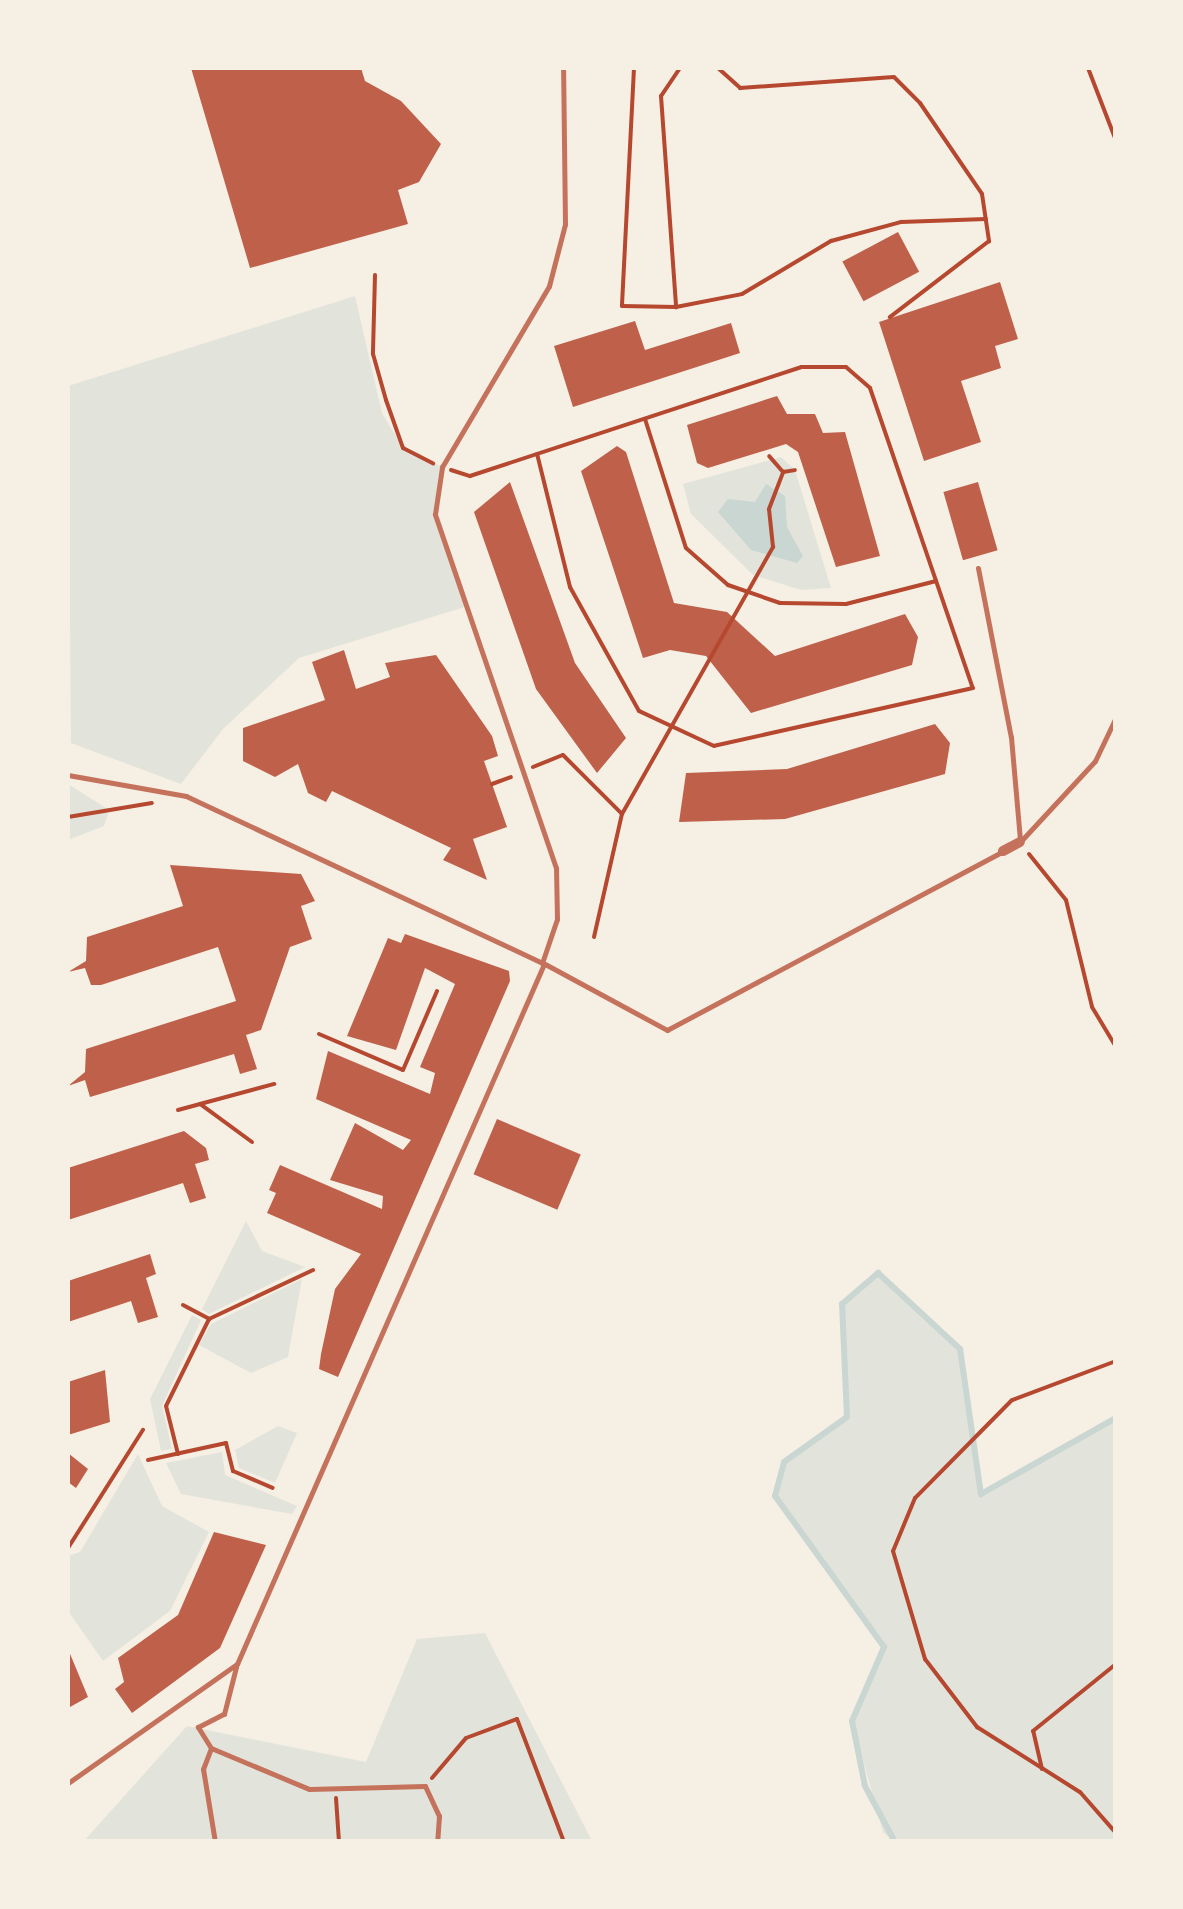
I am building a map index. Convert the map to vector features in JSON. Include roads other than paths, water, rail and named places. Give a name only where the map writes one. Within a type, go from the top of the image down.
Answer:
[{"type":"street","points":[[1003,851],[1020,842]]},
{"type":"lane","points":[[437,1842],[439,1816],[425,1786],[309,1788],[211,1748],[198,1727],[224,1714],[237,1664],[543,963],[557,919],[556,868],[434,514],[442,467],[549,286],[565,224],[563,68]]},
{"type":"lane","points":[[978,568],[1011,737],[1020,842]]},
{"type":"lane","points":[[1020,842],[1095,761],[1116,717]]},
{"type":"lane","points":[[68,774],[186,796],[543,963],[668,1030],[1003,851]]},
{"type":"lane","points":[[68,1783],[237,1664]]},
{"type":"lane","points":[[211,1748],[203,1769],[216,1842]]},
{"type":"waterway","points":[[895,1842],[865,1786],[852,1721],[884,1647],[775,1496],[784,1462],[847,1417],[842,1304],[878,1273],[960,1349],[981,1494],[1116,1418]]}]
